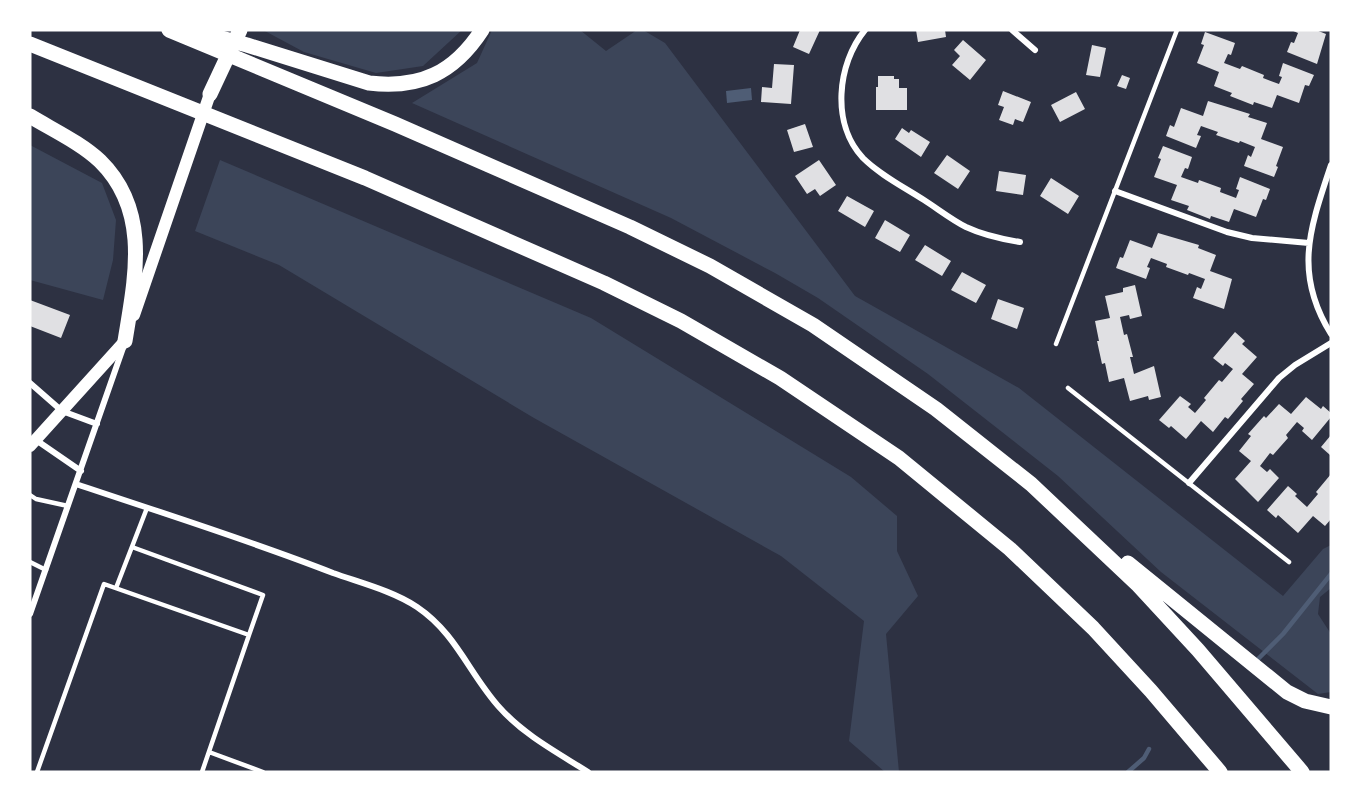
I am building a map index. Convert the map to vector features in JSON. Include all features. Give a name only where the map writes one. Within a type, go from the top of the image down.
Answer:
[{"type":"highway","points":[[169,30],[395,124],[619,222],[720,272],[813,325],[888,374],[974,438],[1287,692],[1305,701],[1331,707]]},
{"type":"highway","points":[[192,30],[369,83],[388,85],[425,80],[442,72],[471,47],[482,30]]},
{"type":"highway","points":[[210,94],[240,30]]},
{"type":"highway","points":[[30,44],[365,178],[604,283],[731,349],[829,409],[899,458],[1010,549],[1052,588],[1151,691],[1220,772]]},
{"type":"highway","points":[[30,116],[99,160],[115,178],[124,195],[131,214],[137,270],[125,341]]},
{"type":"highway","points":[[1030,484],[1137,584],[1198,650],[1302,772]]},
{"type":"main road","points":[[33,443],[125,341],[231,30]]},
{"type":"street","points":[[865,30],[858,39],[844,69],[842,85],[842,105],[854,146],[863,158],[881,172],[966,227],[990,236],[1020,242]]},
{"type":"street","points":[[1012,30],[1035,50]]},
{"type":"street","points":[[1331,165],[1308,243],[1310,285],[1316,304],[1331,334]]},
{"type":"street","points":[[1115,191],[1227,232],[1252,238],[1308,243]]},
{"type":"street","points":[[30,614],[125,341]]},
{"type":"street","points":[[1189,483],[1279,378],[1295,365],[1331,343]]},
{"type":"street","points":[[30,383],[62,411],[97,424]]},
{"type":"street","points":[[33,443],[81,471]]},
{"type":"street","points":[[76,484],[293,557],[405,600],[438,624],[454,641],[483,688],[501,710],[523,729],[588,772]]},
{"type":"lane","points":[[1056,344],[1177,30]]},
{"type":"lane","points":[[1068,388],[1289,562]]},
{"type":"lane","points":[[30,495],[34,501],[68,506]]},
{"type":"lane","points":[[116,588],[147,508]]},
{"type":"lane","points":[[132,547],[263,595],[202,772]]},
{"type":"lane","points":[[30,562],[46,570]]},
{"type":"lane","points":[[37,772],[104,584],[249,635]]},
{"type":"lane","points":[[209,752],[263,772]]},
{"type":"shaded area","points":[[263,30],[462,30],[423,66],[376,73],[304,52]]},
{"type":"shaded area","points":[[492,30],[580,30],[606,51],[637,30],[643,30],[665,43],[855,296],[1019,388],[1283,596],[1323,549],[1331,545],[1331,588],[1320,597],[1318,614],[1331,634],[1331,692],[1318,694],[1161,572],[1058,476],[928,374],[818,298],[671,218],[412,103],[477,63]]},
{"type":"shaded area","points":[[751,88],[752,100],[727,103],[726,91]]},
{"type":"shaded area","points":[[30,145],[102,183],[116,220],[113,260],[103,300],[30,280]]},
{"type":"shaded area","points":[[220,160],[591,318],[851,477],[897,516],[897,551],[918,596],[886,634],[899,772],[885,772],[849,741],[864,621],[781,556],[534,418],[279,265],[195,231]]},
{"type":"building","points":[[800,30],[820,30],[809,54],[793,47]]},
{"type":"building","points":[[916,30],[945,30],[946,37],[918,42]]},
{"type":"building","points":[[1291,30],[1316,30],[1326,34],[1317,64],[1287,52],[1298,33]]},
{"type":"building","points":[[1205,32],[1235,43],[1231,55],[1228,54],[1224,63],[1240,69],[1242,66],[1279,84],[1283,63],[1314,75],[1309,86],[1305,85],[1299,103],[1277,95],[1272,108],[1254,102],[1253,105],[1230,96],[1232,93],[1214,86],[1219,72],[1197,63],[1204,45],[1201,44]]},
{"type":"building","points":[[963,40],[986,60],[970,80],[952,65],[960,56],[954,50]]},
{"type":"building","points":[[1092,45],[1106,48],[1100,77],[1086,75]]},
{"type":"building","points":[[774,64],[794,65],[791,104],[761,102],[762,87],[772,88]]},
{"type":"building","points":[[1122,75],[1130,78],[1126,89],[1117,86]]},
{"type":"building","points":[[878,76],[894,76],[894,79],[899,79],[899,88],[907,88],[907,110],[876,110]]},
{"type":"building","points":[[1003,91],[1031,102],[1023,122],[1015,119],[1013,125],[999,120],[1004,107],[998,105]]},
{"type":"building","points":[[1076,92],[1085,109],[1060,122],[1051,105]]},
{"type":"building","points":[[1208,101],[1250,114],[1248,117],[1267,123],[1261,139],[1283,147],[1274,177],[1244,166],[1248,155],[1251,157],[1255,147],[1216,135],[1218,132],[1201,126],[1197,135],[1201,136],[1196,148],[1166,136],[1170,125],[1174,127],[1181,108],[1203,116]]},
{"type":"building","points":[[805,124],[813,147],[794,152],[787,130]]},
{"type":"building","points":[[902,128],[909,133],[911,130],[930,142],[921,157],[895,139]]},
{"type":"building","points":[[1163,146],[1192,157],[1188,169],[1185,168],[1181,177],[1198,183],[1199,180],[1221,188],[1220,192],[1236,198],[1240,177],[1270,189],[1256,217],[1234,209],[1229,222],[1211,216],[1210,219],[1187,210],[1189,206],[1171,200],[1177,185],[1154,177]]},
{"type":"building","points":[[947,155],[970,171],[958,189],[934,173]]},
{"type":"building","points":[[819,160],[836,185],[820,196],[815,189],[807,194],[795,176]]},
{"type":"building","points":[[999,171],[1026,175],[1023,195],[996,191]]},
{"type":"building","points":[[1051,178],[1079,196],[1068,214],[1040,196]]},
{"type":"building","points":[[847,196],[874,211],[865,227],[838,211]]},
{"type":"building","points":[[885,220],[910,235],[900,252],[875,238]]},
{"type":"building","points":[[1158,233],[1199,245],[1198,248],[1216,255],[1210,271],[1232,279],[1224,309],[1193,298],[1197,287],[1201,289],[1205,279],[1166,267],[1167,264],[1151,258],[1147,267],[1150,268],[1146,279],[1116,268],[1130,240],[1152,248]]},
{"type":"building","points":[[925,245],[951,261],[942,276],[915,260]]},
{"type":"building","points":[[962,272],[986,285],[976,303],[951,290]]},
{"type":"building","points":[[1135,285],[1142,316],[1130,319],[1129,315],[1120,317],[1124,335],[1127,334],[1133,357],[1130,357],[1134,374],[1154,366],[1161,397],[1149,400],[1148,396],[1130,401],[1124,378],[1109,382],[1105,363],[1102,364],[1095,321],[1110,318],[1105,296],[1123,292],[1123,288]]},
{"type":"building","points":[[998,299],[1024,308],[1017,329],[991,319]]},
{"type":"building","points":[[30,300],[70,315],[61,338],[30,326]]},
{"type":"building","points":[[1235,332],[1245,341],[1242,344],[1257,357],[1242,374],[1254,384],[1228,419],[1225,417],[1213,432],[1201,421],[1186,439],[1171,426],[1169,428],[1159,420],[1180,396],[1191,404],[1188,407],[1195,413],[1219,380],[1222,382],[1233,369],[1225,363],[1223,366],[1213,358]]},
{"type":"building","points":[[1306,397],[1321,409],[1323,406],[1331,413],[1331,417],[1312,440],[1302,431],[1304,428],[1297,422],[1286,435],[1288,438],[1273,455],[1270,453],[1260,466],[1267,472],[1270,469],[1279,478],[1258,502],[1235,479],[1251,461],[1239,451],[1251,436],[1248,434],[1264,416],[1266,418],[1279,404],[1291,414]]},
{"type":"building","points":[[1331,435],[1331,454],[1330,455],[1321,447]]},
{"type":"building","points":[[1331,474],[1331,519],[1325,526],[1313,516],[1298,533],[1278,515],[1276,518],[1267,510],[1288,486],[1307,507]]},
{"type":"waterway","points":[[1258,659],[1283,634],[1331,574]]},
{"type":"waterway","points":[[1128,772],[1144,758],[1149,749]]}]
